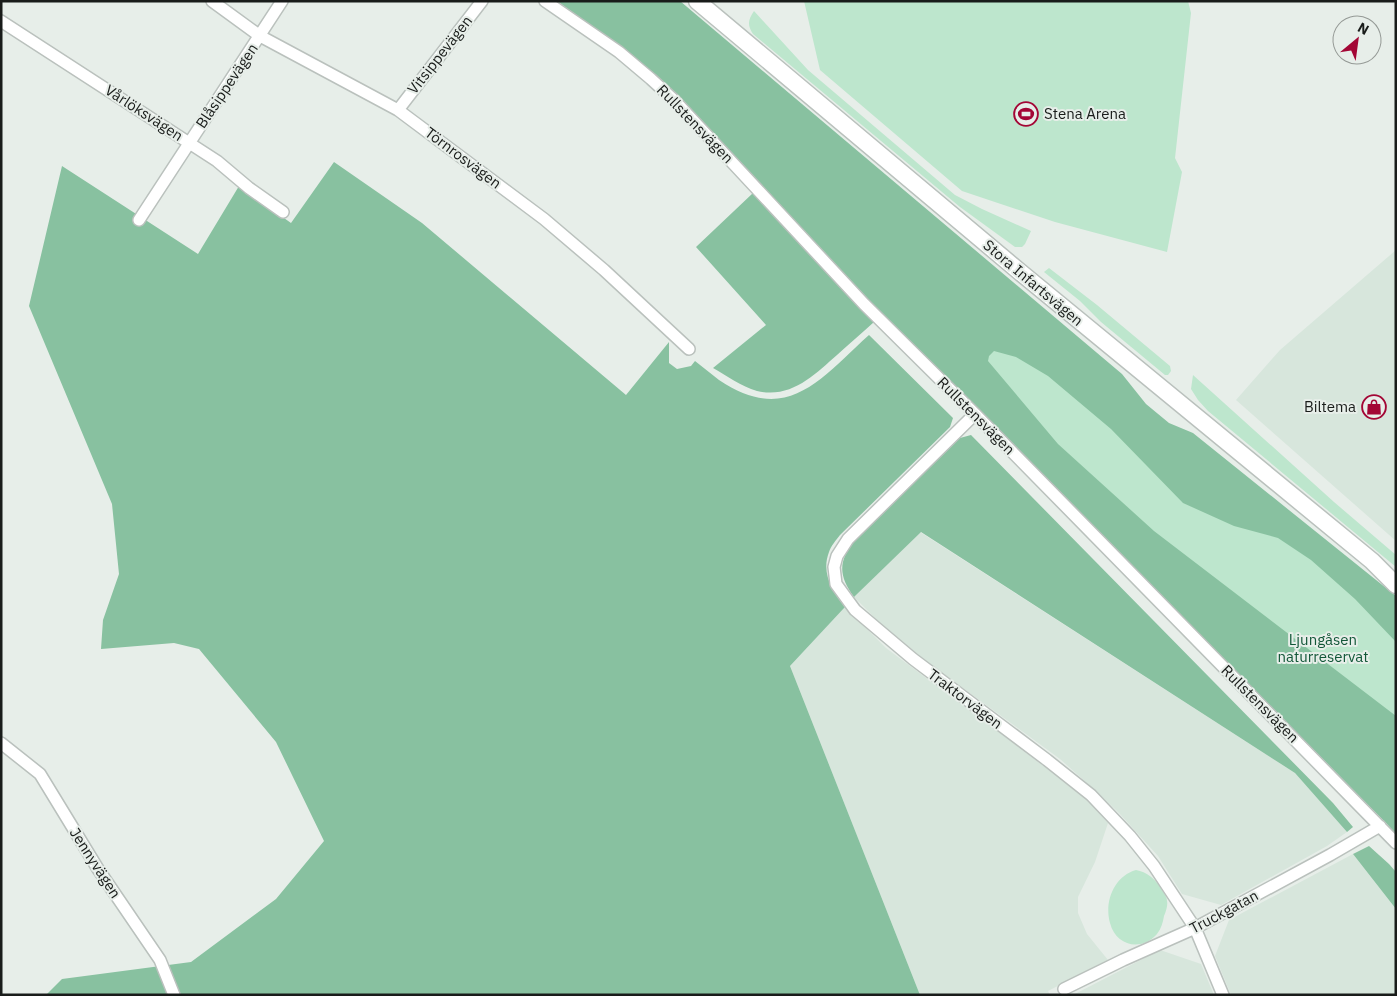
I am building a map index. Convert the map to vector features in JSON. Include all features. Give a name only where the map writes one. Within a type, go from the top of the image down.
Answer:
[{"type":"main road","name":"Stora Infartsvägen","points":[[698,1],[1020,272],[1372,561],[1396,585]]},
{"type":"main road","name":"Stora Infartsvägen","points":[[1372,561],[1396,577]]},
{"type":"street","name":"Törnrosvägen","points":[[212,1],[260,36],[398,110],[544,219],[604,270],[689,349]]},
{"type":"street","name":"Blåsippevägen","points":[[139,220],[282,1]]},
{"type":"street","name":"Vitsippevägen","points":[[398,110],[482,1]]},
{"type":"street","name":"Rullstensvägen","points":[[545,1],[619,52],[674,101],[864,304],[975,414],[1396,843]]},
{"type":"street","name":"Vårlöksvägen","points":[[1,21],[189,142],[283,212]]},
{"type":"street","name":"Traktorvägen","points":[[975,414],[848,539],[837,556],[834,567],[836,584],[855,610],[913,659],[1091,795],[1130,836],[1154,866],[1195,928],[1223,995]]},
{"type":"street","name":"Jennyvägen","points":[[1,743],[40,774],[98,869],[160,960],[174,995]]},
{"type":"street","name":"Truckgatan","points":[[1064,989],[1195,928],[1380,826]]},
{"type":"shaded area","points":[[1396,250],[1396,541],[1236,400],[1280,350]]},
{"type":"shaded area","points":[[920,532],[1295,773],[1347,832],[1327,846],[1221,905],[1182,894],[1158,856],[1097,792],[1060,759],[926,661],[877,620],[854,597]]},
{"type":"shaded area","points":[[845,607],[886,648],[1088,801],[1108,823],[1095,862],[1078,897],[1078,913],[1087,934],[1108,960],[1048,991],[1050,995],[920,995],[790,666]]},
{"type":"shaded area","points":[[1353,854],[1396,909],[1396,995],[1231,995],[1215,956],[1229,920]]},
{"type":"shaded area","points":[[1160,950],[1201,964],[1214,995],[1073,995]]},
{"type":"green space","points":[[557,1],[680,1],[1122,374],[1146,404],[1169,423],[1193,433],[1396,596],[1396,642],[1355,599],[1311,560],[1278,538],[1234,526],[1183,503],[1111,429],[1048,376],[1016,357],[994,351],[989,356],[988,361],[1058,444],[1154,531],[1396,716],[1396,835],[870,301],[660,80],[627,52]]},
{"type":"green space","name":"Stena Arena","points":[[804,1],[1188,1],[1191,13],[1175,158],[1182,172],[1167,252],[1055,222],[962,191],[820,70]]},
{"type":"green space","points":[[754,11],[808,70],[955,195],[1031,231],[1025,244],[1022,247],[1015,247],[960,207],[753,34],[749,22]]},
{"type":"green space","points":[[334,162],[422,223],[626,395],[669,342],[669,363],[677,369],[691,366],[695,361],[719,380],[743,393],[765,399],[784,398],[818,381],[869,335],[953,418],[950,427],[832,545],[827,560],[827,574],[832,588],[845,607],[790,666],[920,995],[46,995],[62,979],[191,962],[276,899],[324,841],[276,742],[199,649],[174,643],[101,649],[103,620],[119,574],[112,504],[29,306],[62,166],[198,254],[239,186],[291,223]]},
{"type":"green space","points":[[753,193],[874,322],[811,377],[801,384],[781,392],[769,393],[751,389],[713,368],[766,325],[696,247]]},
{"type":"green space","name":"Ljungåsen naturreservat","points":[[911,263],[1396,617],[1396,827],[1134,564]]},
{"type":"green space","points":[[1049,268],[1170,366],[1171,371],[1168,375],[1165,375],[1101,322],[1080,301],[1044,272]]},
{"type":"green space","points":[[1193,375],[1396,555],[1396,567],[1208,411],[1191,389]]},
{"type":"green space","points":[[971,435],[1333,803],[1353,827],[1347,832],[1295,773],[921,532],[854,597],[845,582],[842,570],[845,556],[853,542],[960,438]]},
{"type":"green space","points":[[1369,846],[1396,872],[1396,909],[1353,854]]},
{"type":"green space","points":[[1136,870],[1150,876],[1160,887],[1167,899],[1167,908],[1160,930],[1151,940],[1144,943],[1130,944],[1123,941],[1113,931],[1108,915],[1108,907],[1117,884],[1128,873]]},
{"type":"place","name":"Stena Arena","points":[[1026,114]]},
{"type":"place","name":"Biltema","points":[[1374,407]]}]
